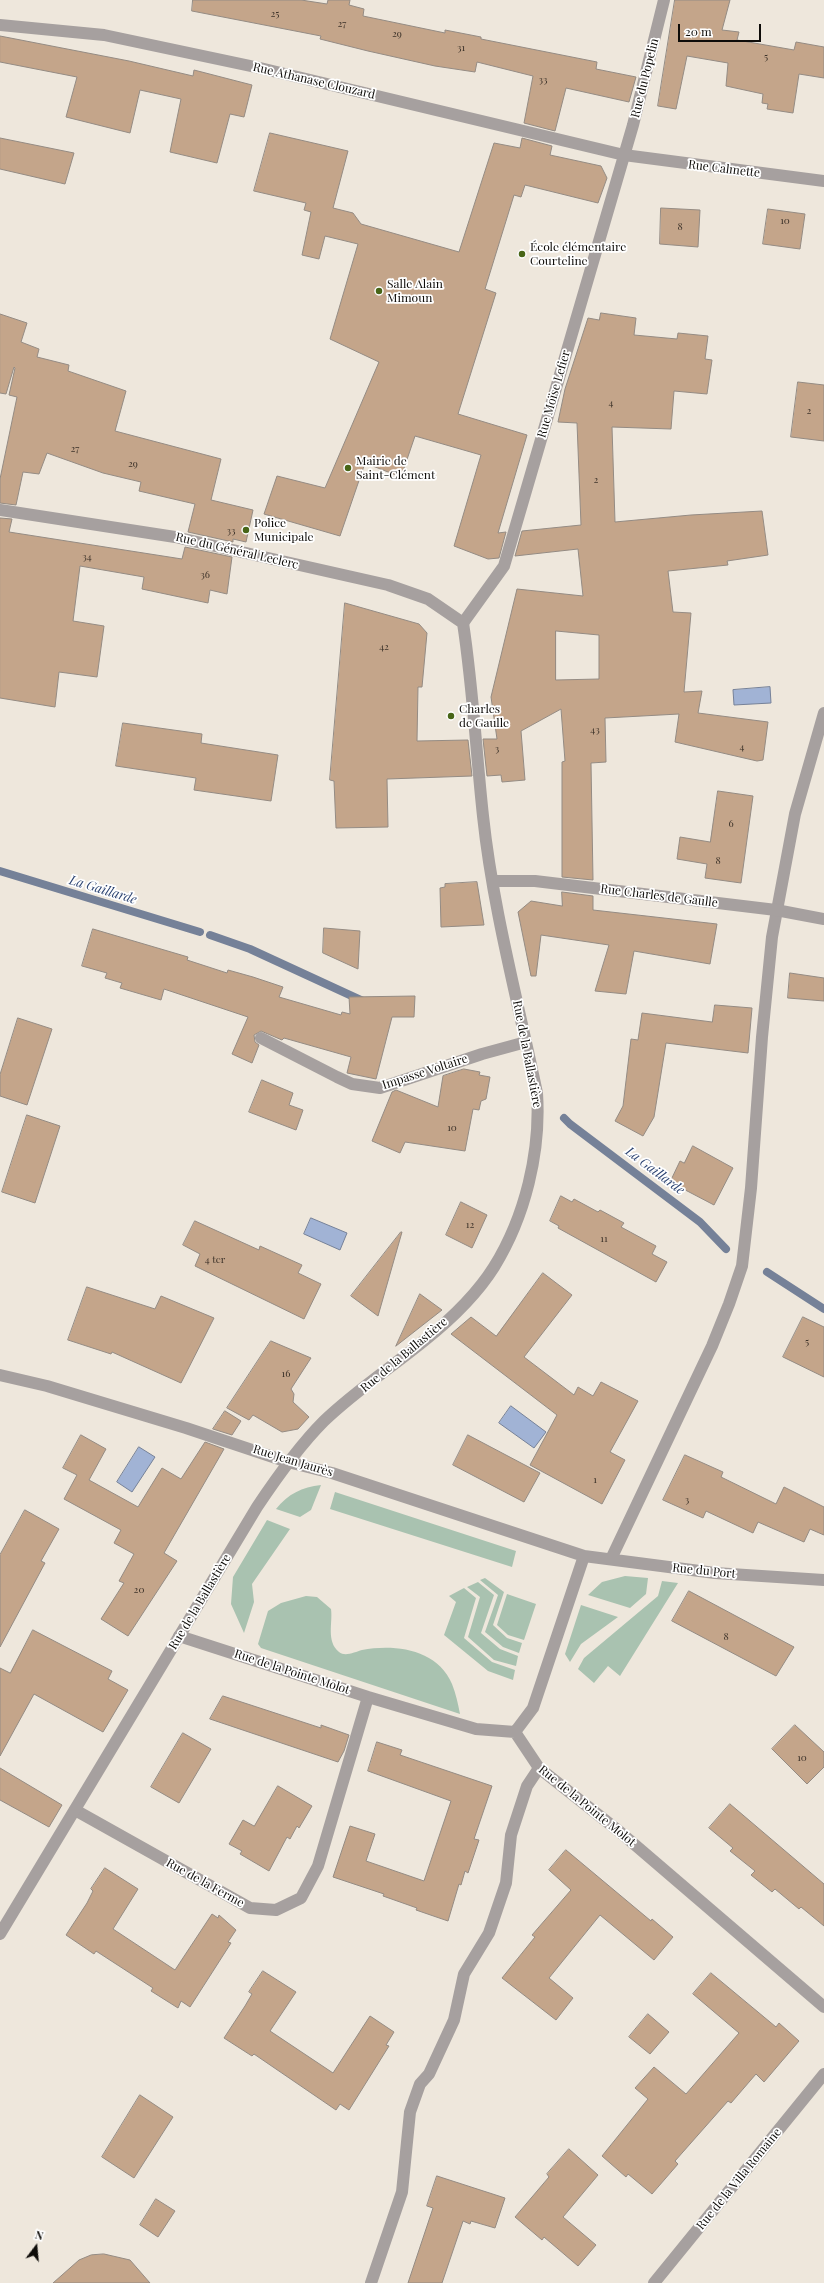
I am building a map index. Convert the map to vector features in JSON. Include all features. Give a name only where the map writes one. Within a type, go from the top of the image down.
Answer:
[{"type":"street","name":"Rue du Popelin","points":[[624,155],[633,125],[664,0]]},
{"type":"street","name":"Rue Athanase Clouzard","points":[[0,25],[104,35],[260,68],[624,155]]},
{"type":"street","name":"Rue Calmette","points":[[624,155],[824,182]]},
{"type":"street","name":"Rue Moïse Lefier","points":[[463,623],[504,566],[624,155]]},
{"type":"street","name":"Rue du Général Leclerc","points":[[0,510],[175,536],[388,586],[428,599],[463,623]]},
{"type":"street","name":"Rue de la Ballastière","points":[[0,1934],[257,1507],[288,1462],[324,1421],[426,1339],[455,1312],[493,1268],[507,1243],[523,1200],[535,1148],[538,1126],[537,1093],[499,918],[493,881],[483,817],[472,677],[463,623]]},
{"type":"street","points":[[611,1559],[712,1346],[742,1266],[751,1188],[762,1037],[776,910],[795,814],[824,713]]},
{"type":"street","name":"Rue Charles de Gaulle","points":[[493,881],[535,881],[776,910],[824,919]]},
{"type":"street","name":"Impasse Voltaire","points":[[261,1038],[352,1084],[380,1088],[482,1054],[526,1042]]},
{"type":"street","name":"Rue Jean Jaurès","points":[[0,1375],[47,1386],[186,1428],[288,1462],[332,1473],[584,1556]]},
{"type":"street","points":[[515,1732],[533,1708],[584,1556]]},
{"type":"street","name":"Rue du Port","points":[[584,1556],[715,1573],[824,1580]]},
{"type":"street","name":"Rue de la Pointe Molot","points":[[179,1636],[368,1697],[476,1729],[515,1732],[539,1768],[620,1832],[824,2007]]},
{"type":"street","name":"Rue de la Ferme","points":[[75,1810],[250,1908],[276,1910],[301,1898],[318,1866],[368,1697]]},
{"type":"street","points":[[371,2283],[402,2192],[410,2112],[420,2084],[429,2074],[454,2020],[464,1974],[490,1933],[506,1882],[511,1835],[527,1786],[539,1768]]},
{"type":"street","name":"Rue de la Villa Romaine","points":[[654,2283],[824,2074]]},
{"type":"green space","points":[[321,1485],[311,1510],[300,1517],[276,1509],[285,1499],[296,1492],[308,1487]]},
{"type":"green space","points":[[335,1492],[516,1551],[512,1567],[330,1509]]},
{"type":"green space","points":[[267,1520],[290,1529],[252,1584],[254,1602],[244,1633],[231,1604],[233,1577]]},
{"type":"green space","points":[[625,1576],[648,1578],[646,1594],[630,1608],[588,1595],[602,1582]]},
{"type":"green space","points":[[485,1578],[504,1592],[493,1625],[507,1638],[522,1643],[519,1653],[503,1647],[485,1632],[498,1595],[480,1580]]},
{"type":"green space","points":[[662,1581],[678,1583],[620,1676],[608,1666],[594,1683],[578,1669],[584,1658],[658,1596]]},
{"type":"green space","points":[[478,1582],[494,1595],[481,1633],[500,1649],[518,1656],[516,1666],[494,1660],[468,1637],[480,1597],[467,1587]]},
{"type":"green space","points":[[464,1588],[476,1598],[464,1638],[492,1662],[515,1670],[513,1680],[488,1671],[444,1635],[456,1602],[449,1596]]},
{"type":"green space","points":[[507,1594],[536,1604],[524,1640],[508,1635],[497,1625]]},
{"type":"green space","points":[[306,1596],[317,1597],[331,1609],[331,1637],[335,1648],[339,1652],[350,1654],[375,1648],[401,1649],[426,1656],[436,1663],[445,1672],[452,1684],[460,1714],[261,1648],[258,1644],[268,1611],[281,1603]]},
{"type":"green space","points":[[581,1605],[618,1617],[581,1644],[570,1662],[565,1654]]},
{"type":"water","points":[[770,687],[771,703],[734,705],[733,690]]},
{"type":"water","points":[[311,1218],[347,1233],[340,1250],[304,1234]]},
{"type":"water","points":[[511,1406],[546,1432],[534,1448],[499,1423]]},
{"type":"water","points":[[139,1447],[155,1457],[132,1492],[117,1482]]},
{"type":"building","points":[[193,0],[301,0],[327,4],[328,0],[350,0],[349,5],[364,9],[363,16],[445,33],[445,30],[481,37],[481,39],[597,62],[596,69],[636,77],[629,102],[566,88],[555,131],[524,123],[533,76],[477,62],[475,72],[435,66],[320,39],[321,36],[192,11]]},
{"type":"building","points":[[675,0],[730,0],[722,30],[739,32],[737,40],[794,50],[796,42],[824,47],[824,78],[799,74],[793,113],[767,109],[768,104],[762,103],[763,94],[726,86],[728,63],[687,56],[676,109],[658,106]]},
{"type":"building","points":[[0,36],[129,61],[193,76],[194,70],[252,85],[244,117],[230,114],[217,163],[170,152],[181,99],[140,90],[130,133],[66,117],[77,77],[0,62]]},
{"type":"building","points":[[270,133],[348,151],[333,208],[353,213],[361,224],[459,252],[494,143],[520,148],[522,138],[552,146],[550,155],[601,166],[607,178],[598,203],[525,185],[521,197],[514,195],[485,289],[496,293],[458,414],[527,435],[498,533],[506,532],[499,558],[488,559],[454,546],[481,455],[415,436],[401,477],[365,463],[340,536],[264,514],[277,476],[325,488],[379,362],[330,339],[358,244],[325,236],[319,259],[302,255],[311,212],[304,210],[306,203],[254,191]]},
{"type":"building","points":[[0,138],[74,153],[65,184],[0,169]]},
{"type":"building","points":[[661,208],[700,210],[698,247],[660,244]]},
{"type":"building","points":[[768,209],[805,214],[800,249],[763,244]]},
{"type":"building","points":[[601,313],[636,318],[634,335],[677,339],[678,333],[708,336],[705,359],[712,360],[707,394],[674,391],[671,429],[612,427],[615,522],[691,515],[762,511],[768,555],[727,561],[728,565],[668,571],[673,612],[691,613],[684,692],[702,691],[698,713],[768,722],[763,760],[757,761],[675,742],[679,714],[605,718],[606,762],[591,763],[593,880],[562,877],[562,762],[565,761],[561,709],[521,731],[525,780],[502,782],[501,775],[487,776],[483,739],[497,739],[491,697],[517,589],[583,596],[578,549],[515,556],[522,531],[581,525],[577,423],[558,422],[565,389],[588,318],[599,320]],"holes":[[[556,631],[599,635],[599,679],[556,680]]]},
{"type":"building","points":[[0,314],[27,323],[21,342],[39,349],[37,357],[69,365],[68,371],[126,391],[115,431],[221,459],[211,500],[253,510],[246,542],[233,539],[233,542],[188,532],[195,504],[139,491],[141,482],[103,473],[47,453],[39,474],[23,472],[16,505],[0,503],[0,479],[17,397],[9,395],[14,367],[6,394],[0,393]]},
{"type":"building","points":[[798,382],[824,385],[824,441],[791,437]]},
{"type":"building","points":[[0,518],[12,519],[9,532],[182,559],[185,547],[232,557],[227,594],[210,590],[208,603],[142,589],[144,577],[80,566],[73,621],[104,626],[97,677],[59,672],[55,707],[0,698]]},
{"type":"building","points":[[345,603],[419,624],[427,633],[422,687],[418,687],[417,741],[468,740],[472,776],[387,779],[388,827],[336,828],[334,781],[330,780]]},
{"type":"building","points":[[123,723],[202,734],[201,743],[278,755],[271,801],[194,790],[196,778],[116,766]]},
{"type":"building","points":[[718,791],[753,796],[741,883],[705,878],[707,864],[677,859],[680,837],[710,842]]},
{"type":"building","points":[[477,882],[484,925],[441,927],[440,888],[445,887],[445,884]]},
{"type":"building","points":[[562,892],[593,896],[593,910],[717,924],[710,964],[634,951],[626,994],[595,991],[609,945],[541,935],[536,976],[531,976],[518,912],[531,901],[562,906]]},
{"type":"building","points":[[324,928],[360,931],[358,969],[323,953]]},
{"type":"building","points":[[93,929],[188,957],[187,960],[227,973],[228,970],[283,987],[279,997],[341,1015],[342,1012],[350,1014],[349,997],[415,996],[414,1017],[392,1017],[376,1079],[347,1073],[351,1057],[284,1038],[282,1040],[261,1031],[254,1035],[255,1042],[259,1045],[252,1063],[232,1054],[248,1017],[164,989],[161,1000],[120,988],[122,983],[105,978],[107,973],[82,966]]},
{"type":"building","points":[[790,973],[824,978],[824,1001],[788,998]]},
{"type":"building","points":[[715,1005],[752,1008],[748,1053],[666,1043],[654,1117],[643,1136],[615,1121],[623,1106],[631,1039],[638,1040],[642,1013],[712,1022]]},
{"type":"building","points":[[18,1018],[52,1029],[27,1105],[0,1096],[0,1075]]},
{"type":"building","points":[[464,1069],[480,1072],[479,1075],[490,1077],[486,1099],[481,1101],[479,1110],[473,1109],[465,1151],[405,1142],[400,1153],[372,1141],[392,1092],[396,1090],[438,1107],[443,1076]]},
{"type":"building","points":[[262,1080],[293,1093],[289,1105],[303,1110],[296,1130],[249,1112]]},
{"type":"building","points":[[27,1115],[60,1126],[35,1203],[2,1192]]},
{"type":"building","points":[[693,1146],[733,1168],[714,1205],[670,1182],[680,1161],[684,1163]]},
{"type":"building","points":[[561,1196],[572,1202],[574,1199],[598,1212],[600,1210],[624,1223],[621,1227],[656,1246],[652,1254],[667,1262],[656,1282],[558,1228],[559,1226],[550,1221]]},
{"type":"building","points":[[461,1202],[487,1215],[472,1248],[446,1235]]},
{"type":"building","points":[[195,1221],[259,1250],[260,1246],[302,1265],[298,1273],[321,1284],[304,1319],[195,1266],[200,1254],[183,1245]]},
{"type":"building","points":[[402,1232],[378,1316],[351,1296]]},
{"type":"building","points":[[543,1273],[572,1295],[524,1357],[574,1395],[578,1387],[593,1396],[601,1382],[638,1401],[610,1452],[625,1460],[602,1504],[530,1465],[557,1415],[451,1334],[471,1317],[496,1336]]},
{"type":"building","points":[[87,1287],[155,1309],[161,1296],[214,1318],[181,1383],[112,1352],[111,1354],[68,1340]]},
{"type":"building","points":[[420,1294],[442,1310],[396,1346]]},
{"type":"building","points":[[803,1317],[824,1327],[824,1377],[783,1357]]},
{"type":"building","points":[[271,1341],[311,1358],[291,1389],[294,1394],[293,1402],[309,1417],[298,1429],[282,1432],[253,1415],[249,1420],[227,1408]]},
{"type":"building","points":[[225,1411],[241,1421],[232,1435],[213,1429]]},
{"type":"building","points":[[81,1435],[106,1449],[89,1480],[138,1507],[162,1468],[181,1479],[205,1442],[224,1449],[164,1553],[177,1561],[128,1636],[101,1619],[124,1583],[119,1581],[134,1554],[114,1543],[121,1530],[64,1499],[77,1475],[63,1468]]},
{"type":"building","points":[[468,1435],[540,1473],[524,1502],[453,1465]]},
{"type":"building","points":[[685,1455],[723,1472],[721,1477],[776,1504],[784,1487],[824,1507],[824,1535],[810,1529],[804,1542],[758,1522],[753,1533],[706,1511],[703,1518],[663,1500]]},
{"type":"building","points":[[25,1510],[59,1529],[41,1561],[45,1563],[0,1647],[0,1555]]},
{"type":"building","points":[[689,1591],[794,1647],[776,1676],[672,1621]]},
{"type":"building","points":[[33,1630],[112,1671],[108,1679],[128,1690],[103,1732],[34,1694],[0,1756],[0,1668],[10,1673]]},
{"type":"building","points":[[223,1696],[321,1728],[321,1725],[349,1735],[344,1751],[338,1762],[210,1719]]},
{"type":"building","points":[[795,1725],[824,1752],[824,1767],[807,1784],[772,1749]]},
{"type":"building","points":[[183,1733],[211,1749],[179,1803],[151,1787]]},
{"type":"building","points":[[377,1742],[402,1750],[400,1755],[492,1786],[474,1839],[479,1840],[468,1873],[465,1871],[461,1885],[459,1884],[448,1921],[416,1910],[417,1908],[383,1896],[384,1894],[333,1877],[350,1826],[375,1834],[366,1861],[424,1881],[451,1801],[368,1771]]},
{"type":"building","points":[[0,1768],[62,1805],[49,1827],[0,1800]]},
{"type":"building","points":[[278,1786],[312,1806],[299,1828],[297,1826],[290,1839],[287,1837],[269,1871],[240,1854],[242,1851],[229,1844],[243,1820],[254,1826]]},
{"type":"building","points":[[730,1804],[824,1884],[824,1926],[801,1907],[799,1909],[775,1889],[772,1892],[751,1875],[755,1871],[730,1851],[733,1848],[709,1828]]},
{"type":"building","points":[[566,1850],[651,1921],[652,1919],[673,1937],[654,1960],[600,1915],[549,1978],[573,1998],[556,2020],[502,1978],[535,1937],[532,1935],[571,1890],[549,1870]]},
{"type":"building","points":[[105,1868],[138,1889],[113,1929],[175,1970],[212,1914],[218,1918],[219,1915],[236,1930],[228,1942],[231,1943],[190,2007],[181,2001],[178,2008],[151,1991],[153,1988],[96,1951],[94,1954],[66,1935],[87,1903],[93,1891],[91,1889]]},
{"type":"building","points":[[263,1971],[296,1992],[270,2031],[333,2073],[370,2016],[394,2032],[386,2045],[389,2046],[349,2110],[340,2104],[336,2110],[254,2054],[252,2056],[224,2038],[252,1994],[249,1992]]},
{"type":"building","points":[[711,1973],[776,2027],[779,2023],[799,2041],[764,2082],[756,2074],[731,2103],[728,2101],[675,2161],[678,2164],[652,2194],[628,2174],[626,2177],[602,2156],[648,2099],[635,2088],[654,2067],[686,2094],[739,2033],[693,1994]]},
{"type":"building","points":[[648,2014],[669,2032],[650,2054],[629,2037]]},
{"type":"building","points":[[140,2095],[173,2117],[134,2178],[102,2157]]},
{"type":"building","points":[[569,2149],[598,2175],[563,2217],[596,2245],[578,2266],[544,2237],[542,2240],[515,2217],[549,2177],[547,2174]]},
{"type":"building","points":[[437,2176],[505,2198],[495,2228],[471,2221],[470,2224],[463,2221],[442,2283],[408,2283],[433,2208],[427,2206]]},
{"type":"building","points":[[156,2199],[175,2211],[158,2237],[140,2225]]},
{"type":"building","points":[[104,2254],[130,2260],[150,2283],[53,2283],[79,2260],[91,2255]]},
{"type":"waterway","name":"La Gaillarde","points":[[0,871],[200,932]]},
{"type":"waterway","name":"La Gaillarde","points":[[210,935],[250,949],[365,1002]]},
{"type":"waterway","name":"La Gaillarde","points":[[564,1118],[700,1222],[726,1249]]},
{"type":"waterway","name":"La Gaillarde","points":[[767,1272],[824,1309]]},
{"type":"place","name":"École élémentaire Courteline","points":[[522,254]]},
{"type":"place","name":"Salle Alain Mimoun","points":[[379,291]]},
{"type":"place","name":"Mairie de Saint-Clément","points":[[348,468]]},
{"type":"place","name":"Police Municipale","points":[[246,530]]},
{"type":"place","name":"Charles de Gaulle","points":[[451,716]]}]
